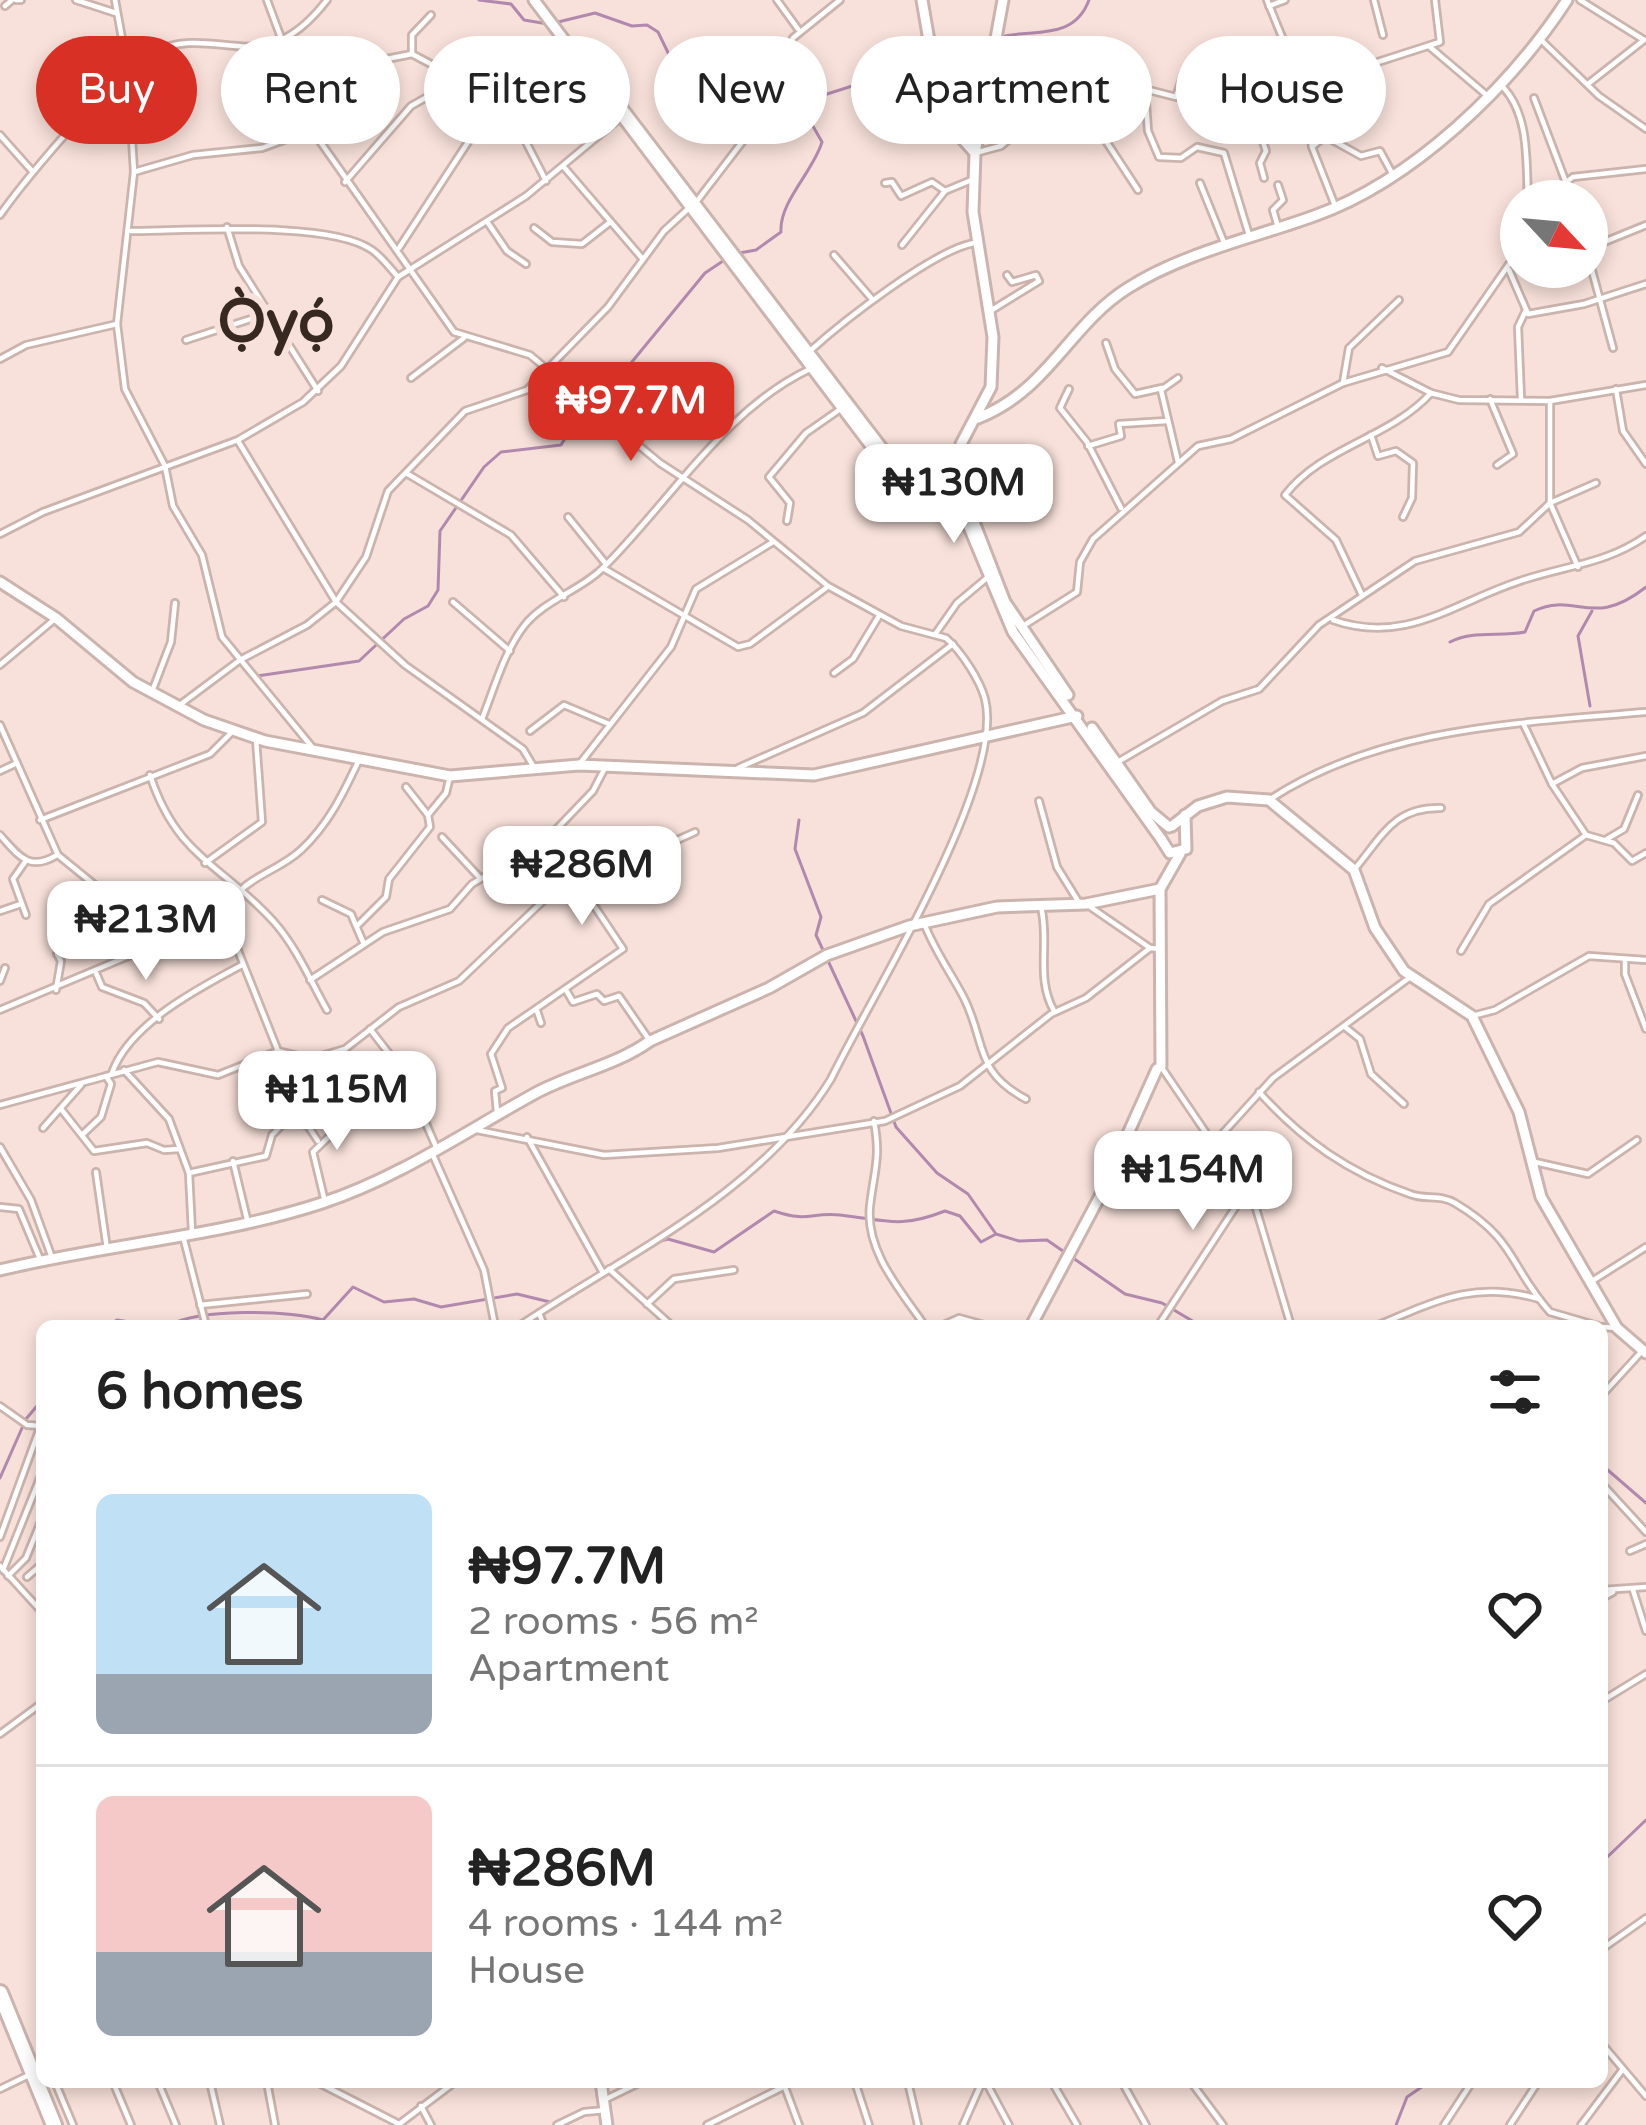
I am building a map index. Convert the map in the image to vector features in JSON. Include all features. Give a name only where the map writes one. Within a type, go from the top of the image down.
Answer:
[{"type":"highway","points":[[0,1993],[36,2077]]},
{"type":"highway","points":[[40,2088],[54,2125]]},
{"type":"street","points":[[5,6],[16,0]]},
{"type":"street","points":[[76,0],[117,14]]},
{"type":"street","points":[[115,0],[121,36]]},
{"type":"street","points":[[267,0],[282,36]]},
{"type":"street","points":[[290,36],[311,21],[327,0]]},
{"type":"street","points":[[538,0],[564,36]]},
{"type":"street","points":[[777,0],[799,30]]},
{"type":"street","points":[[178,707],[240,660],[307,625],[336,602],[366,557],[388,491],[465,411],[519,394],[608,307],[763,118],[799,30],[840,0]]},
{"type":"street","points":[[922,0],[934,87],[948,127],[975,153]]},
{"type":"street","points":[[953,490],[961,444],[991,387],[990,311],[974,243],[974,179],[1003,0]]},
{"type":"street","points":[[1279,36],[1268,3],[1285,0]]},
{"type":"street","points":[[1374,0],[1383,35]]},
{"type":"street","points":[[1386,60],[1430,47],[1443,35],[1435,0]]},
{"type":"street","points":[[978,418],[1031,387],[1117,296],[1249,236],[1336,208],[1392,173],[1503,87],[1567,0]]},
{"type":"street","points":[[1580,0],[1644,40],[1588,84]]},
{"type":"street","points":[[412,54],[412,35],[430,15]]},
{"type":"street","points":[[553,36],[561,32]]},
{"type":"street","points":[[1541,40],[1646,129]]},
{"type":"street","points":[[1430,47],[1490,98]]},
{"type":"street","points":[[400,56],[412,54],[424,60]]},
{"type":"street","points":[[1503,87],[1514,99],[1523,128],[1527,180]]},
{"type":"street","points":[[1534,98],[1565,180],[1646,169]]},
{"type":"street","points":[[345,182],[398,116],[424,101]]},
{"type":"street","points":[[630,122],[885,463],[953,490],[988,578],[1016,630],[1090,731]]},
{"type":"street","points":[[630,130],[693,205]]},
{"type":"street","points":[[0,135],[32,172]]},
{"type":"street","points":[[1312,147],[1325,136],[1356,155],[1380,151],[1392,173]]},
{"type":"street","points":[[1152,140],[1159,157],[1181,158],[1197,147],[1224,153],[1249,236]]},
{"type":"street","points":[[0,215],[58,144]]},
{"type":"street","points":[[132,144],[131,231],[117,324],[125,388],[165,466],[173,506],[207,570],[219,630],[293,718],[316,753]]},
{"type":"street","points":[[134,172],[193,155],[273,144]]},
{"type":"street","points":[[323,144],[446,323],[464,338],[519,350],[548,369],[684,481],[730,507],[828,586],[878,616],[937,633],[952,644],[985,699],[983,738],[968,807],[824,1090],[747,1175],[528,1320]]},
{"type":"street","points":[[398,250],[467,144]]},
{"type":"street","points":[[527,144],[546,182]]},
{"type":"street","points":[[0,534],[43,512],[238,440],[318,391],[341,366],[398,277],[488,223],[589,144]]},
{"type":"street","points":[[975,153],[1003,144]]},
{"type":"street","points":[[1108,144],[1138,190]]},
{"type":"street","points":[[1264,144],[1266,152],[1260,163],[1264,178]]},
{"type":"street","points":[[1312,144],[1336,208]]},
{"type":"street","points":[[563,166],[643,259]]},
{"type":"street","points":[[902,245],[945,191],[974,179]]},
{"type":"street","points":[[885,183],[892,182],[901,196],[932,182],[945,191]]},
{"type":"street","points":[[1200,183],[1226,248]]},
{"type":"street","points":[[1278,185],[1283,200],[1273,210],[1278,226]]},
{"type":"street","points":[[488,223],[507,250],[526,264]]},
{"type":"street","points":[[534,228],[552,242],[582,244],[609,224]]},
{"type":"street","points":[[1608,241],[1646,224]]},
{"type":"street","points":[[131,231],[227,227],[363,245],[398,277]]},
{"type":"street","points":[[227,227],[234,256],[266,314],[318,391]]},
{"type":"street","points":[[807,353],[872,299],[948,251],[974,243]]},
{"type":"street","points":[[835,255],[872,299]]},
{"type":"street","points":[[741,269],[810,369],[890,458],[967,501],[1016,630],[1151,812],[1190,842],[1160,889],[1155,948],[1160,1068],[1074,1249],[1034,1320]]},
{"type":"street","points":[[990,311],[1039,281],[1036,274],[1012,282],[1007,275]]},
{"type":"street","points":[[1016,630],[1077,592],[1080,562],[1091,541],[1121,508],[1198,446],[1231,439],[1342,382],[1448,352],[1500,282]]},
{"type":"street","points":[[1525,312],[1646,284]]},
{"type":"street","points":[[1516,288],[1525,312],[1518,327],[1521,398]]},
{"type":"street","points":[[1597,288],[1613,348]]},
{"type":"street","points":[[1342,382],[1349,348],[1399,299]]},
{"type":"street","points":[[186,340],[266,314]]},
{"type":"street","points":[[0,358],[26,345],[117,324]]},
{"type":"street","points":[[411,378],[464,338]]},
{"type":"street","points":[[1106,343],[1118,376],[1135,394],[1162,388],[1178,378]]},
{"type":"street","points":[[1382,368],[1431,393],[1490,399],[1550,400],[1646,385]]},
{"type":"street","points":[[482,718],[510,651],[533,616],[605,567],[765,395],[810,369]]},
{"type":"street","points":[[1070,388],[1060,408],[1088,446],[1121,508]]},
{"type":"street","points":[[1162,388],[1178,462]]},
{"type":"street","points":[[1616,388],[1624,430],[1646,464]]},
{"type":"street","points":[[1362,595],[1336,540],[1308,521],[1285,495],[1328,453],[1372,435],[1431,393]]},
{"type":"street","points":[[1490,399],[1514,454],[1497,464]]},
{"type":"street","points":[[1550,400],[1550,503],[1578,567]]},
{"type":"street","points":[[787,520],[790,503],[769,477],[806,433],[841,408]]},
{"type":"street","points":[[1088,446],[1120,436],[1121,424],[1167,422]]},
{"type":"street","points":[[1372,435],[1378,456],[1396,451],[1413,464],[1412,498],[1403,517]]},
{"type":"street","points":[[238,440],[336,602],[380,645],[529,755],[535,769]]},
{"type":"street","points":[[406,473],[526,548],[564,597]]},
{"type":"street","points":[[1333,620],[1334,613],[1421,558],[1519,532],[1550,503],[1596,483]]},
{"type":"street","points":[[568,518],[605,567],[744,646],[828,586]]},
{"type":"street","points":[[1114,764],[1222,701],[1259,689],[1295,647],[1333,620],[1386,629],[1419,625],[1521,580],[1614,558],[1646,536]]},
{"type":"street","points":[[579,765],[671,647],[692,594],[713,574],[773,542]]},
{"type":"street","points":[[937,633],[957,603],[988,578]]},
{"type":"street","points":[[0,583],[56,618],[98,657],[151,693],[233,731],[358,762],[450,776],[579,765],[835,773],[1017,726],[1077,716]]},
{"type":"street","points":[[453,602],[510,651]]},
{"type":"street","points":[[151,693],[171,642],[175,603]]},
{"type":"street","points":[[834,674],[853,658],[878,616]]},
{"type":"street","points":[[0,665],[56,618]]},
{"type":"street","points":[[733,770],[863,713],[952,644]]},
{"type":"street","points":[[530,731],[564,705],[609,724]]},
{"type":"street","points":[[1269,800],[1296,783],[1434,735],[1646,712]]},
{"type":"street","points":[[1522,723],[1552,784],[1586,835]]},
{"type":"street","points":[[0,725],[58,855],[139,921],[153,948]]},
{"type":"street","points":[[40,820],[209,754],[233,731]]},
{"type":"street","points":[[205,863],[262,822],[256,739]]},
{"type":"street","points":[[1552,784],[1582,768],[1646,755]]},
{"type":"street","points":[[0,1010],[224,916],[238,890],[304,847],[335,810],[358,762]]},
{"type":"street","points":[[0,771],[17,764]]},
{"type":"street","points":[[1114,764],[1162,843],[1166,874]]},
{"type":"street","points":[[310,980],[363,942],[450,909],[480,878],[562,827],[606,766]]},
{"type":"street","points":[[150,776],[167,822],[284,934],[327,1010]]},
{"type":"street","points":[[428,815],[446,793],[450,776]]},
{"type":"street","points":[[357,926],[386,897],[389,879],[430,827],[428,815],[406,787]]},
{"type":"street","points":[[1607,838],[1624,829],[1638,795]]},
{"type":"street","points":[[1162,843],[1185,814],[1232,796],[1269,800],[1354,870],[1375,928],[1409,978],[1446,994],[1472,1016],[1519,1112],[1541,1197],[1617,1328],[1644,1352],[1608,1389]]},
{"type":"street","points":[[1039,801],[1057,867],[1083,904],[1155,948]]},
{"type":"street","points":[[1354,870],[1389,822],[1402,813],[1441,808]]},
{"type":"street","points":[[0,1105],[166,1062],[224,1075],[278,1051],[318,1058],[345,1049],[416,997],[459,981],[544,900],[695,832]]},
{"type":"street","points":[[0,835],[26,862],[43,864],[58,855]]},
{"type":"street","points":[[1461,950],[1489,904],[1586,835],[1607,838],[1631,861],[1646,853]]},
{"type":"street","points":[[442,837],[480,878]]},
{"type":"street","points":[[1162,843],[1180,854]]},
{"type":"street","points":[[26,862],[13,877],[26,915]]},
{"type":"street","points":[[496,1118],[496,1091],[502,1088],[491,1054],[508,1028],[623,949],[581,886]]},
{"type":"street","points":[[0,1270],[247,1223],[325,1202],[477,1130],[542,1090],[622,1060],[650,1041],[826,957],[909,926],[997,908],[1083,904],[1160,889]]},
{"type":"street","points":[[56,990],[61,961],[57,954],[86,924],[88,906],[104,893]]},
{"type":"street","points":[[322,900],[346,909],[363,942]]},
{"type":"street","points":[[0,911],[21,904]]},
{"type":"street","points":[[1041,907],[1048,936],[1042,975],[1054,1012]]},
{"type":"street","points":[[224,916],[278,1051]]},
{"type":"street","points":[[924,923],[963,996],[976,1048],[1003,1086],[1026,1099]]},
{"type":"street","points":[[477,1130],[604,1155],[718,1148],[874,1121],[912,1110],[989,1066],[1054,1012],[1086,998],[1155,948]]},
{"type":"street","points":[[1472,1016],[1495,1010],[1589,956],[1646,960]]},
{"type":"street","points":[[1625,959],[1625,974],[1646,1029]]},
{"type":"street","points":[[82,1135],[104,1112],[110,1094],[109,1074],[132,1042],[242,965]]},
{"type":"street","points":[[0,981],[5,968]]},
{"type":"street","points":[[96,973],[102,987],[144,1004],[159,1019]]},
{"type":"street","points":[[1214,1144],[1259,1092],[1409,978]]},
{"type":"street","points":[[566,990],[573,1002],[598,994],[604,1001],[619,996],[650,1041]]},
{"type":"street","points":[[537,1010],[541,1023]]},
{"type":"street","points":[[1346,1028],[1360,1040],[1371,1074],[1404,1104]]},
{"type":"street","points":[[370,1029],[404,1073],[484,1270],[494,1320]]},
{"type":"street","points":[[1160,1068],[1246,1191],[1290,1320]]},
{"type":"street","points":[[124,1070],[169,1119],[189,1173],[188,1234],[204,1320]]},
{"type":"street","points":[[44,1128],[81,1085]]},
{"type":"street","points":[[189,1173],[215,1171],[232,1161],[266,1156],[270,1138],[319,1087]]},
{"type":"street","points":[[1259,1092],[1287,1124],[1338,1162],[1410,1194],[1449,1199],[1495,1231],[1509,1244],[1550,1312],[1577,1320]]},
{"type":"street","points":[[325,1202],[313,1152],[335,1131],[353,1102]]},
{"type":"street","points":[[61,1109],[88,1147],[102,1153],[147,1143],[164,1150],[179,1148]]},
{"type":"street","points":[[289,1117],[308,1126],[319,1142]]},
{"type":"street","points":[[874,1121],[881,1160],[870,1212],[874,1240],[921,1320]]},
{"type":"street","points":[[527,1137],[606,1271],[665,1320]]},
{"type":"street","points":[[1532,1162],[1588,1174],[1637,1141]]},
{"type":"street","points":[[0,1147],[1,1156],[31,1200],[46,1258]]},
{"type":"street","points":[[232,1161],[247,1223]]},
{"type":"street","points":[[96,1172],[107,1249]]},
{"type":"street","points":[[1163,1320],[1234,1202],[1246,1191]]},
{"type":"street","points":[[0,1207],[19,1209],[46,1258]]},
{"type":"street","points":[[1589,1283],[1646,1247]]},
{"type":"street","points":[[647,1304],[674,1279],[734,1270]]},
{"type":"street","points":[[1390,1320],[1440,1299],[1493,1288],[1539,1299]]},
{"type":"street","points":[[200,1305],[307,1294]]},
{"type":"street","points":[[539,1313],[542,1320]]},
{"type":"street","points":[[1608,1327],[1617,1328]]},
{"type":"street","points":[[0,1406],[24,1424],[36,1425]]},
{"type":"street","points":[[0,1537],[36,1439]]},
{"type":"street","points":[[4,1571],[36,1488]]},
{"type":"street","points":[[1608,1491],[1646,1532]]},
{"type":"street","points":[[4,1571],[26,1558],[36,1534]]},
{"type":"street","points":[[1630,1551],[1646,1544]]},
{"type":"street","points":[[27,1577],[36,1569]]},
{"type":"street","points":[[4,1571],[36,1606]]},
{"type":"street","points":[[1608,1593],[1646,1587]]},
{"type":"street","points":[[1633,1590],[1646,1631]]},
{"type":"street","points":[[1608,1697],[1646,1674]]},
{"type":"street","points":[[0,1734],[36,1707]]},
{"type":"street","points":[[1608,1944],[1646,1918]]},
{"type":"street","points":[[1608,2051],[1646,2096]]},
{"type":"street","points":[[0,2089],[36,2068]]},
{"type":"street","points":[[1580,2125],[1623,2069]]},
{"type":"street","points":[[58,2088],[74,2125]]},
{"type":"street","points":[[115,2088],[131,2125]]},
{"type":"street","points":[[161,2088],[176,2125]]},
{"type":"street","points":[[211,2088],[220,2125]]},
{"type":"street","points":[[268,2088],[275,2125]]},
{"type":"street","points":[[328,2088],[399,2125],[446,2088]]},
{"type":"street","points":[[603,2088],[607,2125]]},
{"type":"street","points":[[557,2125],[632,2088]]},
{"type":"street","points":[[706,2125],[776,2088]]},
{"type":"street","points":[[785,2088],[799,2125]]},
{"type":"street","points":[[857,2088],[869,2125]]},
{"type":"street","points":[[910,2088],[919,2125]]},
{"type":"street","points":[[963,2125],[981,2088]]},
{"type":"street","points":[[987,2088],[1009,2125]]},
{"type":"street","points":[[1055,2088],[1077,2125]]},
{"type":"street","points":[[1125,2088],[1146,2125]]},
{"type":"street","points":[[1195,2088],[1223,2125]]},
{"type":"street","points":[[1444,2125],[1468,2088]]},
{"type":"street","points":[[1510,2125],[1534,2088]]},
{"type":"street","points":[[421,2106],[431,2125]]},
{"type":"waterway","points":[[479,0],[511,4],[524,20],[548,24]]},
{"type":"waterway","points":[[1008,36],[1070,24],[1089,0]]},
{"type":"waterway","points":[[558,22],[595,13],[632,26],[647,25],[660,36]]},
{"type":"waterway","points":[[734,254],[756,250],[781,232],[785,210],[822,142],[810,121],[824,95],[851,86]]},
{"type":"waterway","points":[[257,676],[359,661],[404,619],[428,606],[438,590],[440,531],[484,467],[501,452],[561,445],[618,385],[705,273],[726,259]]},
{"type":"waterway","points":[[1450,642],[1467,636],[1525,632],[1534,611],[1562,605],[1612,606],[1646,587]]},
{"type":"waterway","points":[[1590,706],[1578,636],[1592,611]]},
{"type":"waterway","points":[[799,820],[795,849],[821,917],[816,935],[863,1036],[896,1127],[937,1173],[968,1194],[996,1234]]},
{"type":"waterway","points":[[657,1242],[668,1239],[714,1252],[774,1211],[892,1222],[945,1211],[960,1216],[981,1242],[996,1234],[1019,1241],[1047,1240],[1125,1294],[1162,1303],[1191,1320]]},
{"type":"waterway","points":[[323,1320],[353,1287],[384,1302],[414,1299],[441,1307],[517,1294],[550,1302]]},
{"type":"waterway","points":[[182,1320],[244,1312],[323,1320]]},
{"type":"waterway","points":[[0,1478],[36,1407]]},
{"type":"waterway","points":[[1608,1470],[1646,1503]]},
{"type":"waterway","points":[[1608,1856],[1646,1820]]},
{"type":"waterway","points":[[1396,2125],[1407,2097],[1420,2088]]},
{"type":"district","name":"Ọ̀yọ́","points":[[276,320]]}]
